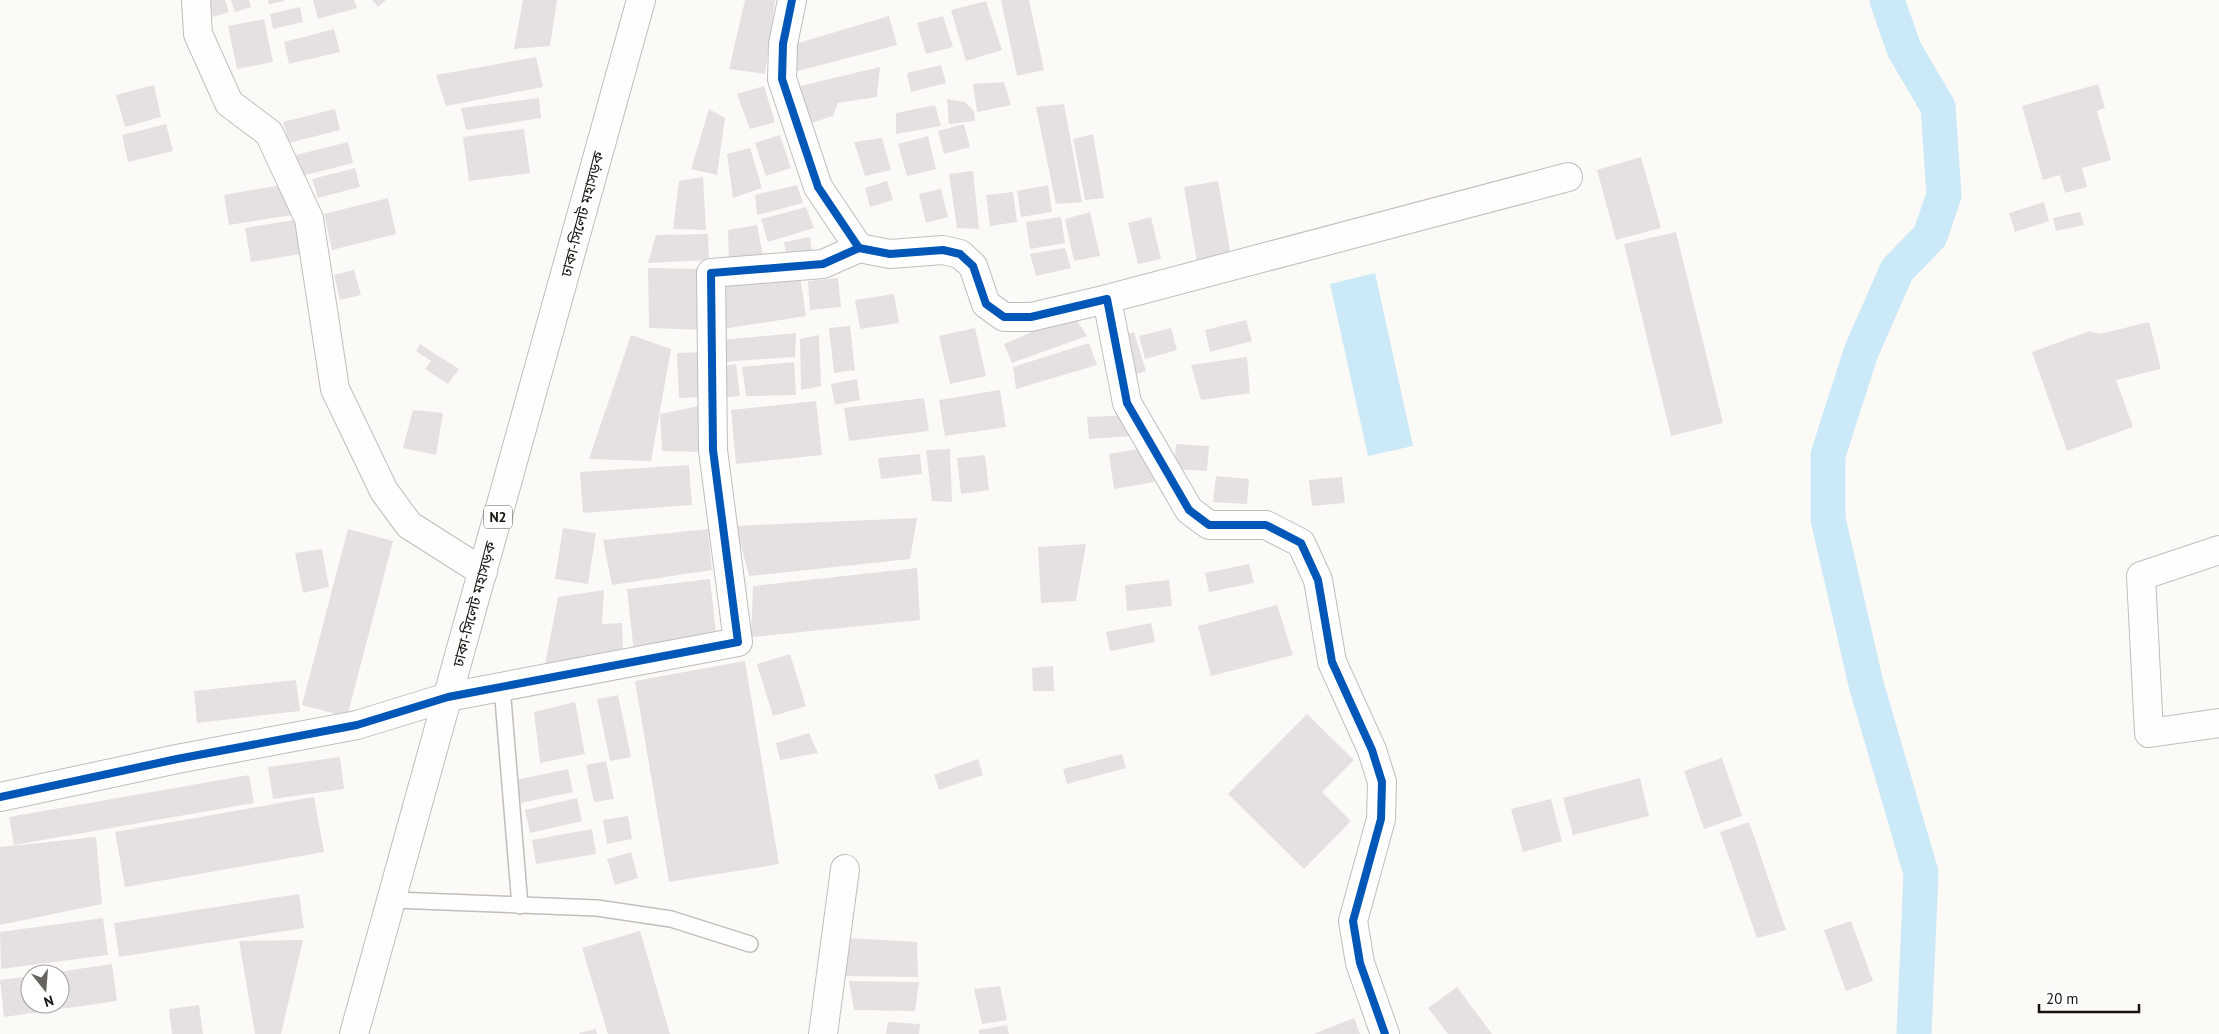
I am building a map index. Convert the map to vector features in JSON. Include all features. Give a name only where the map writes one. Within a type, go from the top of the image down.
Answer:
[{"type":"main road","points":[[196,0],[198,34],[229,103],[269,133],[309,218],[335,389],[384,492],[409,525],[483,572]]},
{"type":"main road","name":"ঢাকা-সিলেট মহাসড়ক","points":[[354,1034],[393,900],[641,0]]},
{"type":"main road","points":[[792,0],[782,44],[782,78],[818,187],[859,248]]},
{"type":"main road","points":[[0,797],[177,759],[357,725],[448,697],[738,642],[713,450],[711,273],[823,264],[859,248],[890,254],[943,250],[960,254],[972,266],[986,304],[1004,317],[1031,317],[1106,299],[1568,177]]},
{"type":"main road","points":[[1106,299],[1127,403],[1189,510],[1209,525],[1266,525],[1301,543],[1318,580],[1332,662],[1372,750],[1382,782],[1381,819],[1353,921],[1360,963],[1385,1034]]},
{"type":"main road","points":[[2219,550],[2141,576],[2149,733],[2219,723]]},
{"type":"main road","points":[[823,1034],[845,870]]},
{"type":"lane","points":[[502,687],[520,906]]},
{"type":"lane","points":[[393,900],[597,908],[671,919],[750,944]]},
{"type":"water","points":[[1375,273],[1413,446],[1368,456],[1330,284]]},
{"type":"building","points":[[208,0],[225,0],[229,12],[213,17]]},
{"type":"building","points":[[231,0],[249,0],[251,7],[235,12]]},
{"type":"building","points":[[268,0],[284,0],[284,1],[269,4]]},
{"type":"building","points":[[313,0],[354,0],[357,8],[318,19]]},
{"type":"building","points":[[372,0],[386,0],[378,7]]},
{"type":"building","points":[[523,0],[557,0],[550,46],[514,49]]},
{"type":"building","points":[[745,0],[775,0],[765,74],[729,69]]},
{"type":"building","points":[[1001,0],[1029,0],[1044,70],[1017,76]]},
{"type":"building","points":[[986,1],[1002,50],[966,61],[951,10]]},
{"type":"building","points":[[300,7],[303,22],[273,29],[270,14]]},
{"type":"building","points":[[889,16],[897,45],[787,74],[792,45]]},
{"type":"building","points":[[943,16],[953,47],[926,54],[917,23]]},
{"type":"building","points":[[264,19],[273,62],[237,69],[228,26]]},
{"type":"building","points":[[334,29],[340,52],[289,64],[284,42]]},
{"type":"building","points":[[536,57],[543,87],[446,106],[436,75]]},
{"type":"building","points":[[941,65],[946,83],[911,92],[907,73]]},
{"type":"building","points":[[880,67],[877,97],[838,103],[833,116],[808,124],[792,88]]},
{"type":"building","points":[[1004,82],[1011,105],[977,112],[973,84]]},
{"type":"building","points":[[2098,84],[2105,108],[2097,111],[2111,160],[2082,168],[2087,187],[2065,193],[2060,175],[2043,180],[2022,106]]},
{"type":"building","points":[[154,85],[161,117],[125,127],[116,95]]},
{"type":"building","points":[[764,86],[775,122],[750,129],[737,94]]},
{"type":"building","points":[[539,98],[541,118],[466,130],[461,108]]},
{"type":"building","points":[[947,99],[965,102],[974,111],[975,121],[949,124]]},
{"type":"building","points":[[1064,104],[1082,202],[1056,204],[1036,107]]},
{"type":"building","points":[[935,105],[941,126],[896,134],[896,113]]},
{"type":"building","points":[[335,109],[340,130],[289,143],[283,122]]},
{"type":"building","points":[[709,109],[725,118],[717,175],[691,169]]},
{"type":"building","points":[[166,124],[173,151],[128,162],[122,135]]},
{"type":"building","points":[[964,124],[970,147],[944,154],[938,131]]},
{"type":"building","points":[[524,129],[530,173],[469,181],[463,137]]},
{"type":"building","points":[[1093,134],[1104,198],[1085,200],[1073,139]]},
{"type":"building","points":[[780,135],[791,168],[766,176],[755,143]]},
{"type":"building","points":[[928,136],[936,169],[907,176],[898,144]]},
{"type":"building","points":[[882,138],[891,170],[865,176],[854,142]]},
{"type":"building","points":[[348,142],[353,163],[302,176],[296,155]]},
{"type":"building","points":[[750,148],[762,188],[733,198],[727,154]]},
{"type":"building","points":[[1641,157],[1661,228],[1616,240],[1597,170]]},
{"type":"building","points":[[355,168],[360,187],[318,198],[312,179]]},
{"type":"building","points":[[973,171],[979,229],[957,228],[949,174]]},
{"type":"building","points":[[703,177],[706,230],[673,229],[679,181]]},
{"type":"building","points":[[887,181],[893,200],[870,207],[865,188]]},
{"type":"building","points":[[1218,181],[1231,256],[1197,262],[1184,187]]},
{"type":"building","points":[[286,184],[292,215],[229,225],[224,195]]},
{"type":"building","points":[[797,185],[803,203],[757,215],[755,195]]},
{"type":"building","points":[[1048,185],[1052,212],[1021,217],[1017,191]]},
{"type":"building","points":[[941,189],[948,217],[926,223],[919,194]]},
{"type":"building","points":[[1013,192],[1017,222],[990,226],[986,195]]},
{"type":"building","points":[[388,198],[396,234],[332,250],[324,214]]},
{"type":"building","points":[[2044,202],[2049,221],[2015,232],[2009,213]]},
{"type":"building","points":[[806,207],[814,228],[768,242],[761,219]]},
{"type":"building","points":[[1090,212],[1100,256],[1074,261],[1065,219]]},
{"type":"building","points":[[2080,212],[2084,225],[2056,231],[2053,218]]},
{"type":"building","points":[[1061,217],[1065,243],[1030,249],[1026,222]]},
{"type":"building","points":[[1151,217],[1161,259],[1138,264],[1128,223]]},
{"type":"building","points":[[295,220],[301,254],[251,262],[245,228]]},
{"type":"building","points":[[757,225],[765,265],[729,268],[728,230]]},
{"type":"building","points":[[1676,232],[1723,423],[1671,436],[1624,244]]},
{"type":"building","points":[[708,234],[709,260],[648,263],[656,235]]},
{"type":"building","points":[[810,237],[813,261],[788,264],[784,242]]},
{"type":"building","points":[[1065,248],[1071,268],[1036,276],[1030,254]]},
{"type":"building","points":[[648,268],[704,269],[706,330],[649,328]]},
{"type":"building","points":[[354,270],[361,295],[340,300],[334,275]]},
{"type":"building","points":[[800,275],[806,316],[723,329],[717,287]]},
{"type":"building","points":[[838,278],[841,307],[810,310],[808,281]]},
{"type":"building","points":[[894,294],[899,323],[860,329],[855,300]]},
{"type":"building","points":[[1073,314],[1087,336],[1012,363],[1004,344]]},
{"type":"building","points":[[1246,320],[1252,341],[1210,352],[1205,330]]},
{"type":"building","points":[[2149,322],[2161,369],[2116,380],[2133,427],[2067,451],[2032,352],[2090,331],[2100,334]]},
{"type":"building","points":[[850,326],[855,370],[834,373],[829,328]]},
{"type":"building","points":[[975,328],[986,376],[950,384],[939,336]]},
{"type":"building","points":[[1171,328],[1177,350],[1145,359],[1139,336]]},
{"type":"building","points":[[1134,332],[1146,371],[1130,376],[1118,337]]},
{"type":"building","points":[[796,333],[795,357],[722,362],[720,340]]},
{"type":"building","points":[[631,335],[671,349],[651,461],[589,459]]},
{"type":"building","points":[[819,335],[821,386],[801,390],[800,339]]},
{"type":"building","points":[[1089,343],[1097,365],[1016,389],[1013,367]]},
{"type":"building","points":[[420,344],[459,369],[448,384],[425,369],[431,361],[416,351]]},
{"type":"building","points":[[705,352],[707,397],[679,398],[677,353]]},
{"type":"building","points":[[1247,357],[1250,393],[1201,400],[1191,365]]},
{"type":"building","points":[[794,362],[796,395],[746,396],[742,367]]},
{"type":"building","points":[[736,364],[740,396],[720,398],[717,367]]},
{"type":"building","points":[[857,379],[860,400],[835,405],[831,384]]},
{"type":"building","points":[[1000,390],[1006,427],[945,436],[939,400]]},
{"type":"building","points":[[924,398],[929,431],[849,441],[844,408]]},
{"type":"building","points":[[816,401],[822,455],[736,464],[731,410]]},
{"type":"building","points":[[703,405],[702,452],[662,451],[660,414]]},
{"type":"building","points":[[413,410],[443,413],[436,455],[403,448]]},
{"type":"building","points":[[1129,415],[1131,436],[1089,439],[1087,417]]},
{"type":"building","points":[[1176,444],[1209,446],[1207,471],[1174,469]]},
{"type":"building","points":[[1149,447],[1154,482],[1114,489],[1109,454]]},
{"type":"building","points":[[950,449],[952,502],[932,501],[926,450]]},
{"type":"building","points":[[920,454],[922,474],[881,479],[878,458]]},
{"type":"building","points":[[985,455],[989,490],[961,494],[957,458]]},
{"type":"building","points":[[689,465],[692,505],[583,513],[580,472]]},
{"type":"building","points":[[1216,476],[1249,479],[1247,504],[1213,502]]},
{"type":"building","points":[[1342,477],[1345,503],[1312,506],[1309,480]]},
{"type":"building","points":[[917,518],[910,559],[749,576],[736,526]]},
{"type":"building","points":[[563,528],[596,533],[588,584],[555,579]]},
{"type":"building","points":[[348,529],[393,541],[347,717],[302,705]]},
{"type":"building","points":[[708,529],[712,570],[612,585],[603,540]]},
{"type":"building","points":[[1086,544],[1076,601],[1041,603],[1038,547]]},
{"type":"building","points":[[322,549],[329,587],[303,593],[295,553]]},
{"type":"building","points":[[1249,564],[1254,583],[1209,592],[1205,573]]},
{"type":"building","points":[[917,568],[920,620],[751,637],[753,586]]},
{"type":"building","points":[[710,579],[717,642],[634,653],[627,589]]},
{"type":"building","points":[[1169,580],[1172,606],[1127,611],[1125,585]]},
{"type":"building","points":[[604,590],[602,624],[622,623],[623,650],[545,665],[558,597]]},
{"type":"building","points":[[1277,605],[1293,655],[1211,676],[1198,626]]},
{"type":"building","points":[[1151,623],[1155,642],[1110,651],[1106,632]]},
{"type":"building","points":[[790,654],[806,706],[773,716],[757,664]]},
{"type":"building","points":[[745,661],[779,864],[669,882],[635,681]]},
{"type":"building","points":[[1053,666],[1054,691],[1033,691],[1032,668]]},
{"type":"building","points":[[296,680],[300,711],[197,723],[194,691]]},
{"type":"building","points":[[618,695],[631,757],[610,761],[597,699]]},
{"type":"building","points":[[575,702],[585,754],[540,763],[534,712]]},
{"type":"building","points":[[1307,714],[1354,760],[1322,792],[1351,821],[1304,869],[1228,794]]},
{"type":"building","points":[[809,733],[818,753],[780,760],[776,743]]},
{"type":"building","points":[[1122,754],[1126,768],[1067,784],[1063,769]]},
{"type":"building","points":[[340,757],[344,789],[273,799],[268,767]]},
{"type":"building","points":[[1722,758],[1742,816],[1704,829],[1684,771]]},
{"type":"building","points":[[978,759],[983,775],[939,790],[934,775]]},
{"type":"building","points":[[606,761],[614,799],[594,802],[586,765]]},
{"type":"building","points":[[568,769],[573,792],[521,803],[516,780]]},
{"type":"building","points":[[249,775],[254,803],[14,845],[9,817]]},
{"type":"building","points":[[1640,778],[1649,816],[1573,835],[1563,798]]},
{"type":"building","points":[[314,797],[324,852],[125,887],[115,832]]},
{"type":"building","points":[[577,798],[582,821],[530,833],[525,810]]},
{"type":"building","points":[[1551,799],[1562,841],[1523,852],[1511,809]]},
{"type":"building","points":[[628,816],[632,839],[607,844],[603,820]]},
{"type":"building","points":[[1749,822],[1786,930],[1757,938],[1720,832]]},
{"type":"building","points":[[592,829],[596,854],[536,864],[532,840]]},
{"type":"building","points":[[96,837],[102,904],[0,925],[0,847]]},
{"type":"building","points":[[631,852],[638,878],[615,885],[607,859]]},
{"type":"building","points":[[299,894],[304,928],[119,957],[114,923]]},
{"type":"building","points":[[103,918],[108,955],[39,964],[20,964],[20,967],[1,969],[0,932]]},
{"type":"building","points":[[1851,921],[1873,981],[1846,991],[1824,930]]},
{"type":"building","points":[[640,931],[670,1034],[608,1034],[582,948]]},
{"type":"building","points":[[847,938],[917,942],[918,977],[843,976]]},
{"type":"building","points":[[303,940],[281,1034],[255,1034],[239,941]]},
{"type":"building","points":[[112,964],[117,1001],[70,1008],[70,970]]},
{"type":"building","points":[[20,977],[20,1014],[25,1014],[4,1017],[0,980]]},
{"type":"building","points":[[849,981],[919,982],[915,1011],[854,1010]]},
{"type":"building","points":[[1000,986],[1007,1020],[982,1024],[974,989]]},
{"type":"building","points":[[1457,987],[1492,1034],[1448,1034],[1428,1008]]},
{"type":"building","points":[[199,1005],[203,1034],[172,1034],[169,1009]]},
{"type":"building","points":[[1354,1018],[1360,1034],[1313,1034]]},
{"type":"building","points":[[888,1022],[920,1024],[919,1034],[886,1034]]},
{"type":"building","points":[[1007,1025],[1009,1034],[979,1034],[979,1030]]},
{"type":"building","points":[[596,1029],[597,1034],[579,1034],[579,1033]]},
{"type":"waterway","points":[[1887,0],[1904,49],[1938,107],[1944,195],[1930,236],[1897,270],[1861,352],[1828,455],[1828,519],[1866,684],[1921,873],[1914,1034]]},
{"type":"cycle path","points":[[792,0],[783,44],[782,79],[818,187],[859,248],[890,254],[943,250],[960,254],[973,266],[986,304],[1004,317],[1031,317],[1107,299],[1127,403],[1189,510],[1209,525],[1266,525],[1301,543],[1318,580],[1332,662],[1372,750],[1382,782],[1381,819],[1353,921],[1360,963],[1385,1034]]},
{"type":"cycle path","points":[[0,797],[177,759],[357,725],[448,697],[738,642],[713,450],[711,273],[823,264],[859,248]]}]
